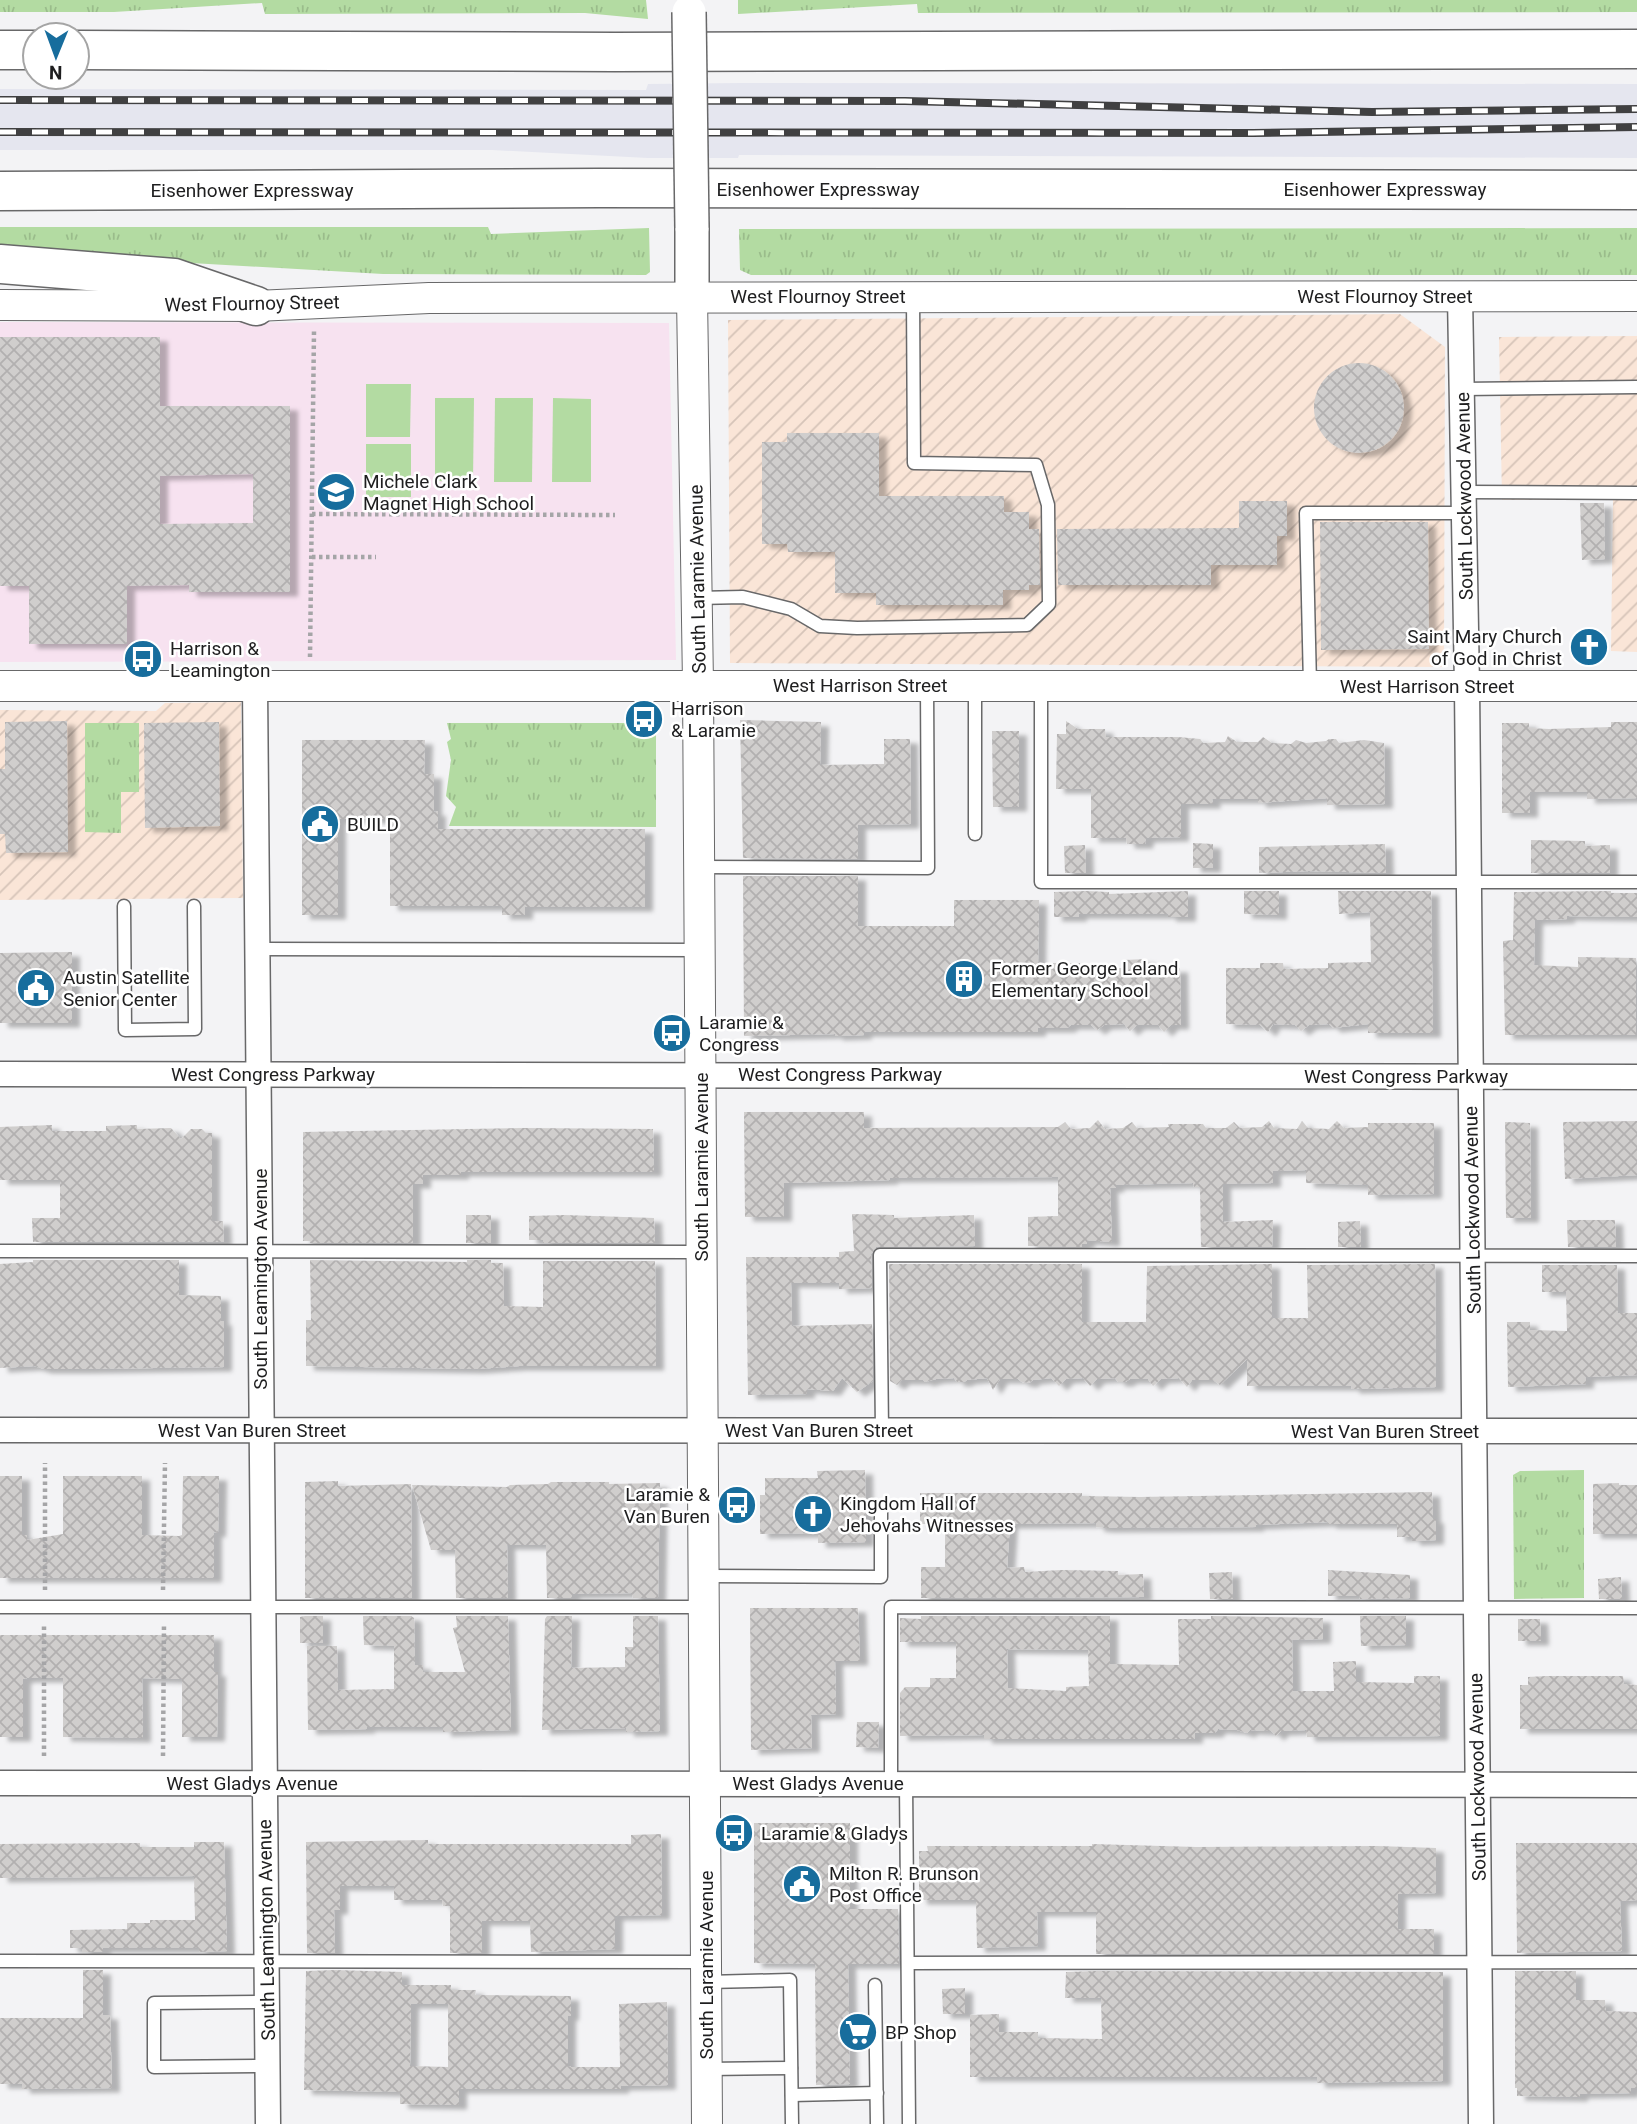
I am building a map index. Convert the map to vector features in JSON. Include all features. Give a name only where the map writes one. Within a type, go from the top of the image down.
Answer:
[{"type":"highway","points":[[91,50],[615,52],[1637,49]]},
{"type":"highway","points":[[0,50],[21,50]]},
{"type":"highway","name":"Eisenhower Expressway","points":[[0,191],[585,188],[1637,190]]},
{"type":"highway","points":[[0,264],[174,278],[256,306]]},
{"type":"main road","name":"South Laramie Avenue","points":[[689,6],[692,297]]},
{"type":"street","name":"South Lockwood Avenue","points":[[1460,296],[1467,686],[1481,2124]]},
{"type":"street","name":"West Flournoy Street","points":[[0,305],[256,306],[429,298],[1637,296]]},
{"type":"street","name":"South Laramie Avenue","points":[[692,297],[698,684],[707,2124]]},
{"type":"street","name":"West Harrison Street","points":[[0,686],[1637,686]]},
{"type":"street","name":"South Leamington Avenue","points":[[255,687],[268,2124]]},
{"type":"street","name":"West Congress Parkway","points":[[0,1074],[1637,1077]]},
{"type":"street","name":"West Van Buren Street","points":[[0,1430],[1637,1431]]},
{"type":"street","name":"West Gladys Avenue","points":[[0,1783],[1637,1785]]},
{"type":"lane","points":[[697,598],[743,597],[791,609],[820,626],[857,628],[1027,625],[1049,604],[1048,505],[1036,465],[914,463],[913,296]]},
{"type":"lane","points":[[1462,389],[1637,387]]},
{"type":"lane","points":[[1310,686],[1306,513],[1637,493]]},
{"type":"lane","points":[[699,867],[928,868],[927,685]]},
{"type":"lane","points":[[975,685],[975,834]]},
{"type":"lane","points":[[1041,685],[1041,881],[1637,881]]},
{"type":"lane","points":[[124,906],[125,1030],[195,1029],[194,906]]},
{"type":"lane","points":[[257,949],[699,950]]},
{"type":"lane","points":[[0,1251],[702,1252]]},
{"type":"lane","points":[[882,1431],[880,1255],[1637,1256]]},
{"type":"lane","points":[[704,1576],[881,1577],[881,1508]]},
{"type":"lane","points":[[0,1607],[704,1607]]},
{"type":"lane","points":[[909,2124],[908,1963],[891,1607],[1637,1608]]},
{"type":"lane","points":[[0,1961],[266,1961],[706,1972],[790,1980],[792,2124]]},
{"type":"lane","points":[[908,1963],[1637,1962]]},
{"type":"lane","points":[[875,1984],[877,2124]]},
{"type":"lane","points":[[267,2002],[154,2003],[154,2067],[267,2066]]},
{"type":"lane","points":[[707,2069],[792,2068]]},
{"type":"lane","points":[[792,2095],[877,2094]]},
{"type":"path","points":[[310,657],[314,331]]},
{"type":"path","points":[[312,514],[615,515]]},
{"type":"path","points":[[312,557],[376,557]]},
{"type":"path","points":[[45,1462],[45,1579]]},
{"type":"path","points":[[163,1579],[165,1463]]},
{"type":"path","points":[[163,1756],[164,1639]]},
{"type":"path","points":[[44,1640],[44,1756]]},
{"type":"shaded area","points":[[648,84],[1637,84],[1637,158],[739,155],[738,158],[648,158],[492,150],[0,150],[0,89],[646,90]]},
{"type":"shaded area","points":[[1400,314],[1445,347],[1444,667],[730,663],[728,320]]},
{"type":"shaded area","name":"Michele Clark Magnet High School","points":[[0,322],[669,323],[676,660],[0,662]]},
{"type":"shaded area","points":[[1637,336],[1637,652],[1611,651],[1613,500],[1502,500],[1499,337]]},
{"type":"shaded area","points":[[241,702],[243,898],[0,900],[0,710],[156,711],[165,703]]},
{"type":"green space","points":[[0,0],[646,0],[648,19],[585,13],[265,14],[262,3],[114,12],[0,12]]},
{"type":"green space","points":[[738,0],[1637,0],[1637,12],[918,13],[917,4],[738,14]]},
{"type":"green space","points":[[0,227],[488,227],[491,234],[649,228],[650,272],[646,275],[383,274],[0,252]]},
{"type":"green space","points":[[1637,228],[1637,275],[751,275],[740,270],[739,229]]},
{"type":"green space","points":[[366,384],[411,384],[410,437],[366,437]]},
{"type":"green space","points":[[435,398],[474,398],[473,482],[435,481]]},
{"type":"green space","points":[[495,398],[533,398],[532,482],[494,482]]},
{"type":"green space","points":[[553,398],[591,399],[591,482],[552,482]]},
{"type":"green space","points":[[366,444],[411,444],[411,497],[366,497]]},
{"type":"green space","points":[[85,723],[139,723],[139,792],[121,792],[121,833],[85,832]]},
{"type":"green space","points":[[447,723],[656,723],[656,827],[449,826],[456,807],[446,796],[451,760],[447,742],[451,739]]},
{"type":"green space","points":[[1584,1470],[1584,1598],[1514,1599],[1513,1475],[1520,1471]]},
{"type":"building","points":[[0,337],[160,337],[160,406],[290,406],[290,592],[189,592],[189,585],[127,586],[127,644],[29,644],[29,586],[0,586]],"holes":[[[253,474],[253,523],[160,524],[160,476]]]},
{"type":"building","points":[[1359,363],[1376,367],[1391,376],[1400,391],[1404,408],[1400,425],[1391,440],[1376,449],[1359,453],[1342,449],[1327,440],[1318,425],[1314,408],[1318,391],[1327,376],[1342,367]]},
{"type":"building","points":[[787,433],[879,433],[879,496],[1004,496],[1004,512],[1029,512],[1029,529],[1039,529],[1040,585],[1029,585],[1029,590],[1003,590],[1003,605],[876,605],[876,593],[835,593],[835,552],[788,552],[787,544],[762,544],[762,442],[787,442]]},
{"type":"building","points":[[1239,501],[1287,501],[1287,536],[1277,536],[1277,565],[1211,565],[1211,585],[1058,585],[1057,529],[1239,528]]},
{"type":"building","points":[[1580,503],[1604,503],[1605,559],[1582,560]]},
{"type":"building","points":[[1320,522],[1428,522],[1429,649],[1321,650]]},
{"type":"building","points":[[740,720],[821,722],[820,765],[884,764],[884,739],[910,739],[911,824],[858,825],[858,859],[743,858]]},
{"type":"building","points":[[67,721],[68,852],[6,853],[5,834],[0,834],[0,769],[5,769],[5,722]]},
{"type":"building","points":[[1066,721],[1078,729],[1105,729],[1106,737],[1178,737],[1200,739],[1203,743],[1225,742],[1228,736],[1237,742],[1258,742],[1263,737],[1272,743],[1291,744],[1296,740],[1306,743],[1329,739],[1336,739],[1339,743],[1364,740],[1384,743],[1385,804],[1327,805],[1327,798],[1258,803],[1258,799],[1212,799],[1213,804],[1181,804],[1181,837],[1146,838],[1145,844],[1127,844],[1126,838],[1091,838],[1091,789],[1056,789],[1057,734],[1066,734]]},
{"type":"building","points":[[219,722],[220,826],[145,828],[144,723]]},
{"type":"building","points":[[1611,722],[1637,722],[1637,798],[1587,799],[1587,792],[1530,792],[1530,813],[1502,813],[1502,723],[1529,723],[1529,728],[1549,729],[1611,727]]},
{"type":"building","points":[[992,731],[1019,731],[1019,807],[993,807]]},
{"type":"building","name":"BUILD","points":[[302,740],[425,740],[424,774],[434,774],[434,812],[438,811],[438,829],[645,829],[645,907],[525,907],[525,915],[502,915],[502,906],[390,906],[390,819],[338,819],[338,915],[302,915]]},
{"type":"building","points":[[1531,840],[1585,841],[1585,846],[1610,845],[1610,873],[1531,873]]},
{"type":"building","points":[[1193,843],[1213,844],[1213,868],[1193,868]]},
{"type":"building","points":[[1385,844],[1386,873],[1259,873],[1259,847]]},
{"type":"building","points":[[1085,845],[1086,873],[1065,873],[1064,846]]},
{"type":"building","points":[[743,876],[858,876],[858,926],[954,926],[954,900],[1039,900],[1038,963],[1080,963],[1080,969],[1124,968],[1124,960],[1147,959],[1147,969],[1180,968],[1181,1025],[1171,1025],[1164,1032],[1158,1025],[1137,1025],[1130,1031],[1124,1024],[1104,1025],[1097,1030],[1091,1025],[1038,1028],[1038,1032],[864,1032],[864,1035],[835,1036],[744,1036]]},
{"type":"building","points":[[1086,891],[1109,894],[1188,891],[1188,917],[1168,917],[1168,914],[1079,914],[1079,917],[1054,917],[1054,892]]},
{"type":"building","points":[[1244,891],[1279,891],[1279,915],[1244,914]]},
{"type":"building","points":[[1338,891],[1431,891],[1433,1033],[1368,1033],[1368,1024],[1333,1028],[1329,1024],[1309,1025],[1301,1031],[1295,1025],[1273,1024],[1268,1032],[1260,1025],[1226,1024],[1226,968],[1260,968],[1260,963],[1283,963],[1284,969],[1328,968],[1328,963],[1371,962],[1370,912],[1339,914]]},
{"type":"building","points":[[1514,892],[1637,893],[1637,917],[1567,916],[1567,919],[1535,920],[1534,965],[1578,967],[1578,957],[1636,958],[1636,1035],[1505,1035],[1503,941],[1513,940]]},
{"type":"building","name":"Austin Satellite Senior Center","points":[[72,952],[72,1023],[0,1023],[0,953]]},
{"type":"building","points":[[744,1112],[864,1112],[864,1128],[1058,1127],[1065,1122],[1071,1129],[1090,1128],[1098,1120],[1105,1129],[1123,1128],[1132,1122],[1137,1128],[1169,1127],[1168,1124],[1203,1124],[1206,1128],[1226,1128],[1234,1122],[1240,1128],[1262,1127],[1269,1121],[1274,1128],[1297,1129],[1302,1121],[1308,1128],[1329,1129],[1337,1121],[1344,1128],[1368,1127],[1368,1123],[1434,1123],[1434,1194],[1368,1195],[1368,1185],[1306,1183],[1306,1170],[1273,1171],[1273,1183],[1223,1184],[1223,1222],[1273,1220],[1272,1247],[1201,1247],[1200,1187],[1194,1187],[1193,1183],[1116,1185],[1116,1188],[1110,1188],[1112,1242],[1087,1240],[1087,1244],[1082,1244],[1082,1247],[1028,1246],[1028,1217],[1058,1216],[1058,1177],[890,1178],[784,1183],[784,1217],[745,1217]]},
{"type":"building","points":[[1637,1121],[1637,1175],[1565,1179],[1563,1122]]},
{"type":"building","points":[[1505,1122],[1530,1123],[1531,1218],[1506,1218]]},
{"type":"building","points":[[52,1125],[52,1131],[106,1131],[106,1126],[137,1125],[137,1129],[171,1128],[181,1139],[191,1129],[212,1133],[212,1221],[223,1221],[224,1242],[33,1242],[32,1218],[60,1218],[60,1180],[0,1180],[0,1127]]},
{"type":"building","points":[[524,1128],[653,1129],[654,1172],[461,1172],[461,1175],[423,1175],[423,1184],[413,1184],[413,1243],[303,1241],[303,1132]]},
{"type":"building","points":[[852,1214],[894,1215],[894,1218],[974,1215],[975,1246],[876,1247],[871,1254],[872,1288],[839,1289],[839,1283],[791,1283],[792,1326],[872,1324],[873,1381],[857,1392],[842,1378],[833,1391],[807,1389],[807,1394],[748,1395],[746,1257],[839,1257],[839,1252],[854,1251]]},
{"type":"building","points":[[466,1215],[491,1215],[491,1243],[466,1243]]},
{"type":"building","points":[[529,1216],[654,1218],[655,1243],[543,1243],[543,1240],[529,1240]]},
{"type":"building","points":[[1567,1220],[1615,1220],[1616,1247],[1568,1247]]},
{"type":"building","points":[[1360,1221],[1361,1247],[1338,1247],[1338,1222]]},
{"type":"building","points":[[33,1260],[179,1260],[179,1295],[221,1296],[224,1367],[0,1368],[0,1264]]},
{"type":"building","points":[[310,1260],[491,1260],[491,1263],[503,1263],[504,1306],[543,1307],[543,1261],[655,1261],[656,1366],[519,1366],[476,1369],[306,1366],[306,1320],[311,1320]]},
{"type":"building","points":[[889,1264],[1082,1264],[1082,1322],[1146,1322],[1147,1266],[1272,1264],[1272,1318],[1308,1318],[1307,1265],[1435,1264],[1436,1387],[1352,1389],[1351,1386],[1247,1386],[1247,1359],[1220,1385],[1213,1380],[1192,1380],[1187,1387],[1179,1378],[1161,1379],[1153,1386],[1148,1379],[1118,1382],[1115,1378],[1097,1379],[1090,1386],[1083,1378],[1066,1379],[1059,1386],[1051,1378],[1029,1383],[1018,1379],[1000,1379],[993,1390],[987,1378],[957,1382],[954,1378],[925,1382],[902,1380],[897,1385],[890,1381]]},
{"type":"building","points":[[1542,1265],[1617,1265],[1618,1313],[1637,1313],[1637,1375],[1586,1377],[1586,1384],[1508,1387],[1507,1322],[1530,1322],[1530,1330],[1567,1331],[1566,1292],[1542,1292]]},
{"type":"building","name":"Kingdom Hall of Jehovahs Witnesses","points":[[865,1470],[866,1542],[818,1543],[818,1533],[760,1534],[760,1495],[765,1495],[765,1478],[818,1478],[817,1471]]},
{"type":"building","points":[[0,1476],[22,1476],[22,1535],[27,1535],[27,1540],[63,1534],[63,1476],[142,1476],[142,1535],[179,1536],[182,1535],[183,1476],[219,1476],[218,1533],[214,1532],[214,1578],[0,1578]]},
{"type":"building","points":[[338,1481],[338,1486],[411,1484],[412,1598],[305,1598],[305,1482]]},
{"type":"building","points":[[551,1482],[660,1483],[658,1598],[633,1598],[632,1593],[572,1594],[572,1598],[547,1598],[546,1545],[507,1545],[508,1598],[456,1598],[455,1550],[431,1550],[412,1485],[507,1487]]},
{"type":"building","points":[[1593,1484],[1637,1485],[1637,1534],[1593,1534]]},
{"type":"building","points":[[1432,1492],[1436,1540],[1412,1541],[1412,1537],[1397,1537],[1397,1524],[1328,1522],[1256,1527],[1106,1528],[1096,1527],[1096,1523],[1010,1524],[1007,1568],[1024,1567],[1025,1572],[1061,1570],[1118,1571],[1118,1575],[1143,1574],[1144,1597],[921,1598],[921,1567],[945,1567],[945,1524],[920,1524],[920,1493],[1082,1493],[1082,1496],[1140,1497]]},
{"type":"building","points":[[1328,1570],[1410,1575],[1410,1598],[1360,1599],[1359,1596],[1328,1596]]},
{"type":"building","points":[[1232,1572],[1233,1599],[1210,1599],[1209,1573]]},
{"type":"building","points":[[1621,1577],[1622,1599],[1599,1599],[1598,1579]]},
{"type":"building","points":[[750,1608],[858,1608],[860,1661],[835,1661],[836,1714],[811,1715],[812,1748],[751,1750]]},
{"type":"building","points":[[323,1616],[323,1643],[300,1643],[300,1617]]},
{"type":"building","points":[[363,1616],[411,1616],[414,1618],[415,1665],[423,1665],[423,1672],[465,1672],[453,1628],[457,1627],[456,1616],[508,1616],[511,1730],[443,1732],[443,1727],[367,1727],[308,1730],[307,1646],[337,1646],[338,1690],[394,1689],[394,1646],[364,1645]]},
{"type":"building","points":[[547,1616],[572,1616],[571,1668],[625,1667],[625,1647],[633,1647],[633,1616],[658,1616],[660,1731],[626,1732],[626,1728],[542,1730]]},
{"type":"building","points":[[921,1616],[1110,1616],[1110,1664],[1179,1665],[1178,1619],[1211,1619],[1211,1616],[1323,1618],[1323,1639],[1292,1640],[1293,1691],[1334,1691],[1333,1662],[1356,1661],[1356,1682],[1414,1683],[1414,1676],[1440,1676],[1440,1736],[1307,1737],[1306,1730],[1281,1731],[1276,1736],[1271,1731],[1250,1730],[1247,1733],[1218,1729],[1215,1733],[1195,1733],[1195,1739],[984,1739],[984,1735],[900,1736],[900,1693],[905,1687],[930,1687],[930,1678],[956,1678],[956,1642],[900,1642],[900,1618],[921,1619]],"holes":[[[1007,1649],[1088,1650],[1089,1686],[1066,1687],[1066,1691],[1008,1688]]]},
{"type":"building","points":[[1360,1616],[1406,1616],[1406,1645],[1361,1646]]},
{"type":"building","points":[[1518,1619],[1540,1619],[1541,1641],[1518,1641]]},
{"type":"building","points":[[0,1635],[214,1635],[214,1672],[218,1672],[217,1737],[182,1737],[182,1679],[142,1678],[143,1738],[63,1737],[63,1678],[27,1678],[23,1679],[23,1737],[0,1737]]},
{"type":"building","points":[[1623,1676],[1624,1684],[1637,1685],[1637,1729],[1520,1729],[1520,1685],[1528,1685],[1528,1677]]},
{"type":"building","points":[[857,1722],[879,1722],[878,1748],[856,1747]]},
{"type":"building","name":"Milton R. Brunson Post Office","points":[[754,1823],[850,1823],[850,1909],[898,1909],[899,1964],[848,1964],[849,2022],[865,2022],[865,2042],[849,2042],[850,2084],[816,2085],[815,1964],[754,1963]]},
{"type":"building","points":[[661,1834],[662,1915],[615,1916],[615,1949],[531,1952],[530,1921],[482,1921],[482,1953],[450,1953],[450,1906],[443,1906],[442,1900],[394,1900],[394,1886],[340,1886],[340,1910],[334,1910],[335,1953],[307,1953],[306,1842],[428,1840],[428,1844],[631,1844],[631,1835]]},
{"type":"building","points":[[194,1842],[224,1842],[227,1951],[199,1952],[199,1948],[103,1948],[103,1952],[82,1952],[82,1948],[70,1948],[70,1930],[127,1929],[127,1923],[150,1923],[150,1920],[195,1920],[194,1876],[0,1878],[0,1844],[140,1843],[140,1847],[194,1847]]},
{"type":"building","points":[[1516,1843],[1637,1843],[1637,1900],[1620,1901],[1622,1951],[1517,1953]]},
{"type":"building","points":[[1092,1844],[1436,1848],[1436,1893],[1398,1894],[1398,1929],[1434,1929],[1434,1954],[1096,1954],[1096,1912],[1037,1912],[1038,1946],[977,1948],[976,1900],[919,1900],[919,1851],[928,1851],[927,1846]]},
{"type":"building","points":[[83,1970],[103,1970],[103,2015],[110,2015],[112,2088],[22,2089],[22,2084],[0,2084],[0,2018],[83,2018]]},
{"type":"building","points":[[306,1971],[402,1972],[402,1985],[451,1985],[451,1990],[476,1990],[475,1995],[571,1996],[571,2016],[568,2016],[568,2066],[571,2067],[620,2067],[619,2004],[667,2002],[668,2085],[621,2086],[621,2089],[459,2089],[459,2105],[400,2104],[400,2092],[304,2090]],"holes":[[[411,2004],[448,2004],[448,2067],[410,2066]]]},
{"type":"building","points":[[1515,1971],[1576,1971],[1576,2000],[1605,2000],[1606,2011],[1637,2012],[1637,2088],[1631,2088],[1631,2093],[1580,2094],[1580,2097],[1517,2096]]},
{"type":"building","points":[[1066,1972],[1443,1972],[1443,2081],[1317,2083],[1317,2077],[970,2077],[970,2015],[999,2014],[999,2032],[1038,2032],[1038,2038],[1102,2039],[1101,1998],[1065,1998]]},
{"type":"building","points":[[965,1988],[965,2014],[943,2014],[942,1989]]},
{"type":"railway","points":[[0,100],[905,101],[1372,112],[1637,109]]},
{"type":"railway","points":[[0,132],[1253,133],[1637,127]]},
{"type":"place","name":"Michele Clark Magnet High School","points":[[336,492]]},
{"type":"place","name":"Saint Mary Church of God in Christ","points":[[1589,647]]},
{"type":"place","name":"Harrison & Leamington","points":[[143,659]]},
{"type":"place","name":"Harrison & Laramie","points":[[644,719]]},
{"type":"place","name":"BUILD","points":[[320,824]]},
{"type":"place","name":"Former George Leland Elementary School","points":[[964,979]]},
{"type":"place","name":"Austin Satellite Senior Center","points":[[36,988]]},
{"type":"place","name":"Laramie & Congress","points":[[672,1033]]},
{"type":"place","name":"Laramie & Van Buren","points":[[737,1505]]},
{"type":"place","name":"Kingdom Hall of Jehovahs Witnesses","points":[[813,1514]]},
{"type":"place","name":"Laramie & Gladys","points":[[734,1833]]},
{"type":"place","name":"Milton R. Brunson Post Office","points":[[802,1884]]},
{"type":"place","name":"BP Shop","points":[[858,2032]]}]
